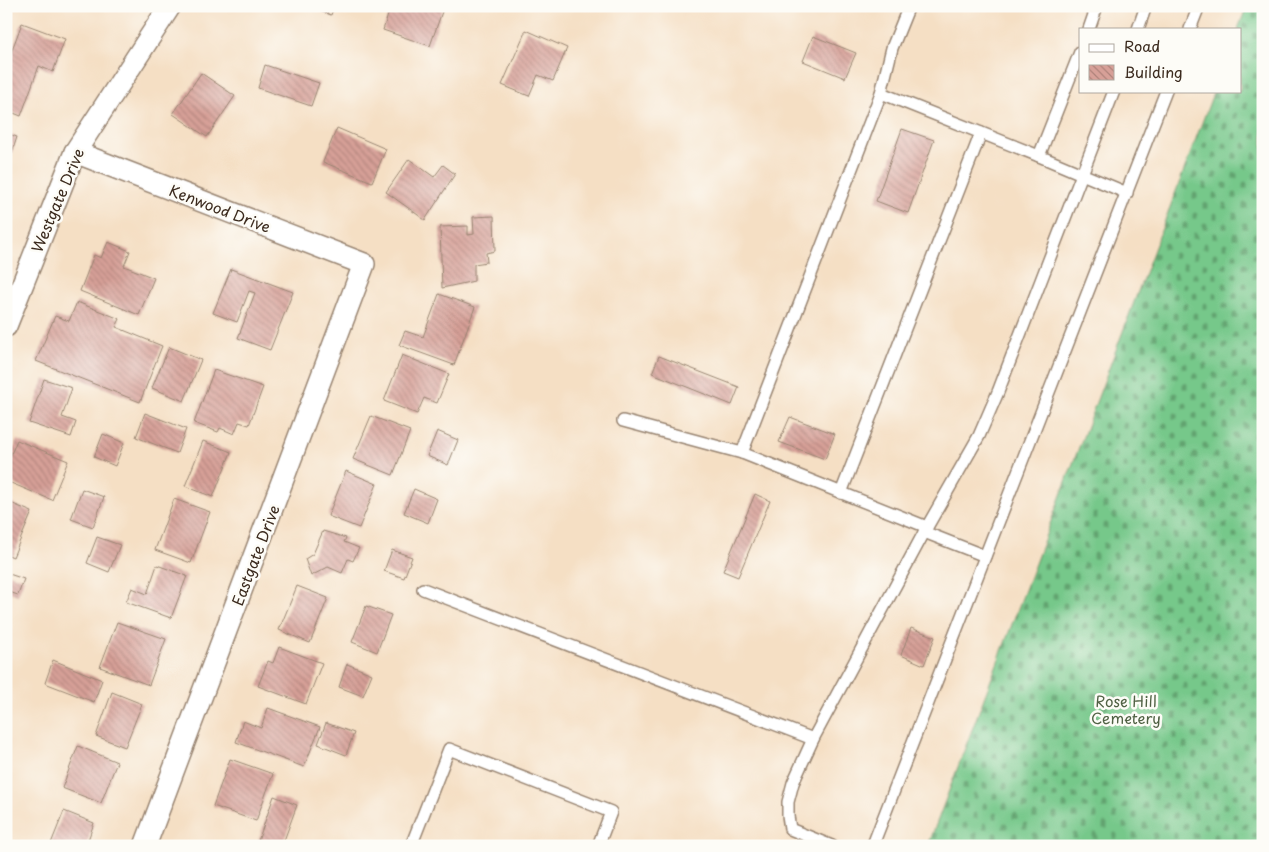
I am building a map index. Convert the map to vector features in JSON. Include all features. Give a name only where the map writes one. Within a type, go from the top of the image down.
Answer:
[{"type":"street","name":"Westgate Drive","points":[[6,326],[14,282],[75,152],[164,8]]},
{"type":"street","name":"Kenwood Drive","points":[[75,152],[364,264]]},
{"type":"street","name":"Eastgate Drive","points":[[145,846],[364,264]]},
{"type":"lane","points":[[742,453],[881,94],[892,48],[909,6]]},
{"type":"lane","points":[[1089,28],[1097,6]]},
{"type":"lane","points":[[1138,28],[1146,6]]},
{"type":"lane","points":[[1190,28],[1199,6]]},
{"type":"lane","points":[[1039,156],[1079,55]]},
{"type":"lane","points":[[832,846],[790,829],[788,802],[793,783],[813,739],[925,529],[979,436],[998,392],[1114,92]]},
{"type":"lane","points":[[871,846],[878,833],[1166,92]]},
{"type":"lane","points":[[881,94],[1127,193]]},
{"type":"lane","points":[[841,492],[981,133]]},
{"type":"lane","points":[[623,421],[742,453],[841,492],[986,556]]},
{"type":"lane","points":[[423,588],[813,739]]},
{"type":"lane","points":[[411,846],[449,749],[611,812],[598,846]]},
{"type":"green space","name":"Rose Hill Cemetery","points":[[1247,6],[1263,6],[1263,846],[928,846],[1214,92],[1242,92],[1242,28],[1238,28]]},
{"type":"building","points":[[307,6],[334,6],[331,15]]},
{"type":"building","points":[[444,6],[430,46],[383,30],[389,12],[373,7]]},
{"type":"building","points":[[22,23],[65,39],[53,72],[39,66],[21,116],[6,110],[6,66]]},
{"type":"building","points":[[526,30],[567,48],[553,81],[538,75],[529,96],[502,85]]},
{"type":"building","points":[[813,36],[856,53],[845,78],[803,61]]},
{"type":"building","points":[[265,65],[319,83],[311,106],[258,88]]},
{"type":"building","points":[[201,73],[235,96],[207,137],[173,114]]},
{"type":"building","points":[[337,128],[386,149],[372,182],[323,162]]},
{"type":"building","points":[[902,129],[934,140],[908,213],[876,201]]},
{"type":"building","points":[[6,133],[17,137],[7,168],[6,168]]},
{"type":"building","points":[[409,159],[434,177],[443,165],[455,174],[425,220],[386,192]]},
{"type":"building","points":[[494,216],[495,251],[486,253],[487,262],[474,264],[474,281],[442,288],[440,227],[468,226],[468,235],[474,234],[473,217]]},
{"type":"building","points":[[108,242],[130,251],[124,266],[154,278],[139,315],[80,291],[94,255],[101,258]]},
{"type":"building","points":[[231,269],[293,292],[270,350],[238,338],[255,293],[249,291],[237,322],[213,313]]},
{"type":"building","points":[[439,294],[475,307],[454,365],[399,345],[405,331],[423,337]]},
{"type":"building","points":[[77,302],[120,319],[116,327],[162,346],[140,402],[36,361],[55,316],[69,321]]},
{"type":"building","points":[[169,347],[201,360],[184,401],[152,388]]},
{"type":"building","points":[[402,355],[449,374],[437,403],[424,398],[417,414],[384,401]]},
{"type":"building","points":[[659,356],[739,387],[732,405],[652,373]]},
{"type":"building","points":[[214,370],[263,387],[249,425],[239,422],[234,434],[220,428],[218,432],[194,423]]},
{"type":"building","points":[[44,379],[72,388],[62,417],[76,422],[71,437],[29,423]]},
{"type":"building","points":[[145,413],[186,429],[177,453],[136,437]]},
{"type":"building","points":[[371,416],[410,431],[393,475],[353,459]]},
{"type":"building","points":[[790,417],[835,434],[825,459],[779,442]]},
{"type":"building","points":[[437,431],[458,440],[448,465],[427,456]]},
{"type":"building","points":[[103,434],[124,443],[115,466],[94,457]]},
{"type":"building","points":[[17,440],[68,461],[52,500],[6,481],[6,466]]},
{"type":"building","points":[[203,441],[231,452],[213,497],[185,486]]},
{"type":"building","points":[[346,471],[377,484],[359,528],[328,516]]},
{"type":"building","points":[[82,489],[104,497],[93,527],[71,519]]},
{"type":"building","points":[[414,489],[437,499],[428,523],[404,513]]},
{"type":"building","points":[[755,494],[770,501],[738,577],[723,571]]},
{"type":"building","points":[[174,499],[210,512],[191,563],[155,550]]},
{"type":"building","points":[[6,501],[32,512],[13,557],[6,554]]},
{"type":"building","points":[[323,531],[346,538],[344,542],[359,548],[353,561],[348,559],[342,573],[328,567],[311,576],[305,559],[313,554]]},
{"type":"building","points":[[97,537],[120,545],[109,572],[87,563]]},
{"type":"building","points":[[392,550],[412,557],[404,578],[384,571]]},
{"type":"building","points":[[157,565],[187,576],[171,618],[126,602],[132,588],[147,594]]},
{"type":"building","points":[[6,573],[24,579],[18,595],[6,591]]},
{"type":"building","points":[[297,586],[328,598],[310,643],[279,630]]},
{"type":"building","points":[[366,606],[391,615],[377,652],[352,642]]},
{"type":"building","points":[[117,622],[166,639],[149,685],[100,667]]},
{"type":"building","points":[[911,628],[935,637],[924,665],[901,655]]},
{"type":"building","points":[[279,647],[322,663],[306,704],[258,686],[268,661],[273,663]]},
{"type":"building","points":[[53,660],[102,680],[94,702],[45,683]]},
{"type":"building","points":[[347,664],[372,674],[363,696],[339,687]]},
{"type":"building","points":[[112,692],[142,704],[125,747],[96,736]]},
{"type":"building","points":[[268,708],[320,727],[304,767],[236,742],[243,721],[261,728]]},
{"type":"building","points":[[326,723],[354,733],[346,755],[318,744]]},
{"type":"building","points":[[78,746],[117,762],[101,803],[62,788]]},
{"type":"building","points":[[230,759],[273,774],[256,821],[213,806]]},
{"type":"building","points":[[274,796],[297,805],[282,846],[270,846],[258,841]]},
{"type":"building","points":[[64,811],[94,823],[86,846],[50,846]]}]
